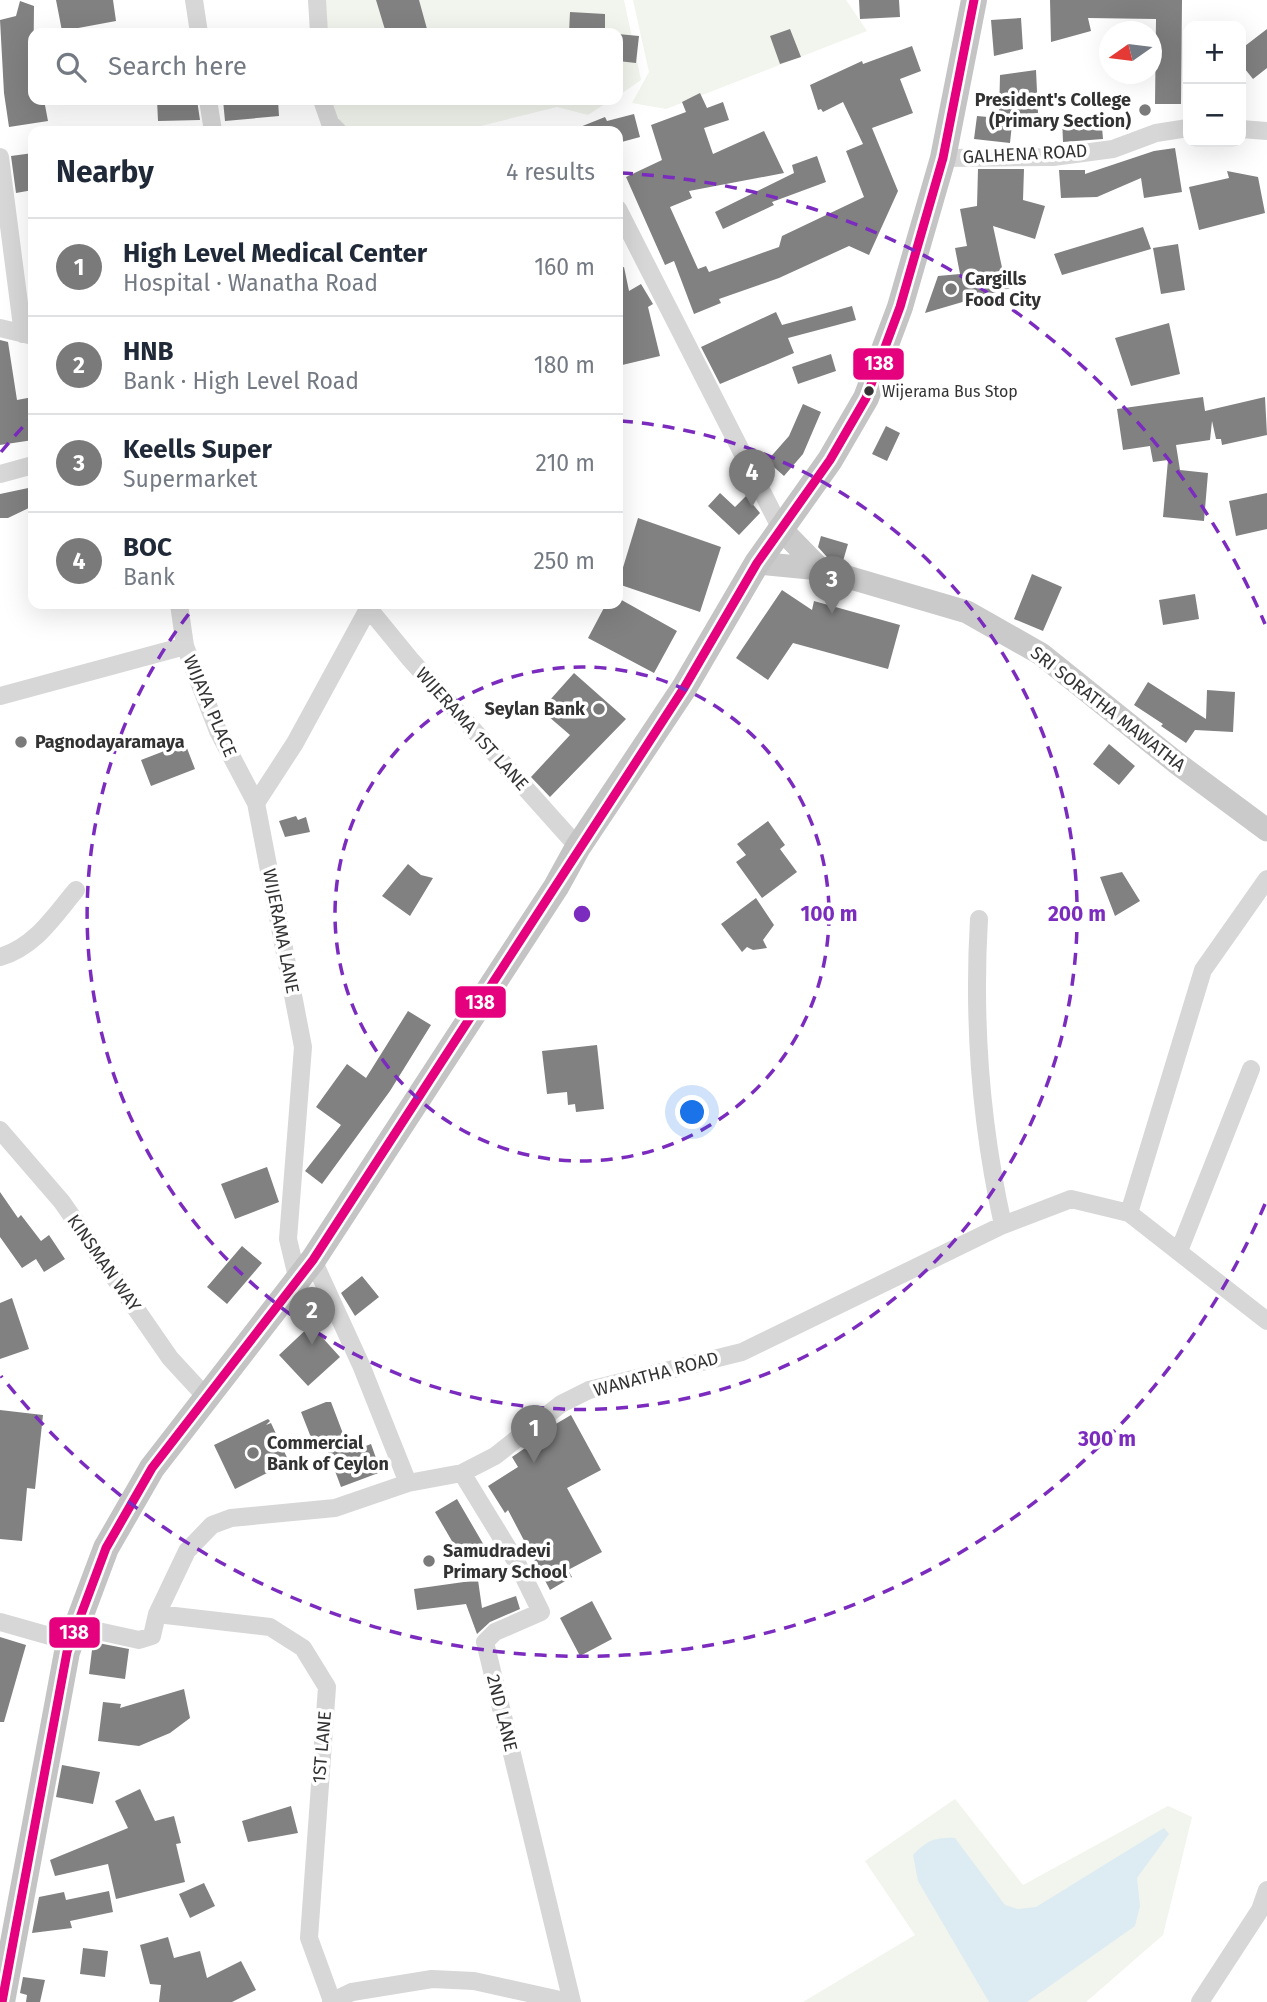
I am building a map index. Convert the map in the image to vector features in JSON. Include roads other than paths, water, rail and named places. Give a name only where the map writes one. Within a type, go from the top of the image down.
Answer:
[{"type":"highway","points":[[2,2002],[66,1652],[106,1548],[152,1468],[306,1271],[483,1001],[578,847],[684,688],[757,563],[830,460],[876,374],[943,158],[974,0]]},
{"type":"main road","name":"SRI SORATHA MAWATHA","points":[[781,529],[820,569]]},
{"type":"main road","name":"SRI SORATHA MAWATHA","points":[[757,563],[820,569],[967,612],[1041,654],[1178,764],[1267,830]]},
{"type":"street","points":[[194,0],[198,28]]},
{"type":"street","points":[[317,0],[319,28]]},
{"type":"street","points":[[209,105],[212,126]]},
{"type":"street","points":[[324,105],[333,126]]},
{"type":"street","name":"GALHENA ROAD","points":[[943,158],[1053,157],[1113,149],[1157,133],[1183,129]]},
{"type":"street","points":[[1246,130],[1267,131]]},
{"type":"street","points":[[0,157],[28,335],[0,328]]},
{"type":"street","points":[[623,219],[781,529]]},
{"type":"street","points":[[0,474],[28,466]]},
{"type":"street","name":"WIJAYA PLACE","points":[[180,609],[185,646],[218,731],[256,803]]},
{"type":"street","points":[[256,803],[295,743],[364,609]]},
{"type":"street","name":"WIJERAMA 1ST LANE","points":[[369,609],[578,847]]},
{"type":"street","points":[[0,696],[185,646]]},
{"type":"street","name":"WIJERAMA LANE","points":[[256,803],[303,1046],[288,1239],[361,1366],[408,1483]]},
{"type":"street","points":[[1129,1213],[1203,970],[1267,879]]},
{"type":"street","points":[[0,957],[15,953],[32,942],[76,890]]},
{"type":"street","points":[[979,919],[976,1001],[994,1184],[1003,1225]]},
{"type":"street","points":[[1180,1251],[1251,1069]]},
{"type":"street","name":"KINSMAN WAY","points":[[0,1130],[62,1202],[170,1358],[206,1398]]},
{"type":"street","name":"WANATHA ROAD","points":[[73,1634],[139,1640],[152,1636],[157,1614],[187,1550],[212,1525],[231,1518],[335,1508],[408,1483],[462,1473],[495,1456],[561,1404],[589,1390],[742,1352],[1003,1225],[1071,1199],[1129,1213],[1267,1321]]},
{"type":"street","name":"2ND LANE","points":[[462,1473],[517,1563],[541,1612],[495,1632],[485,1642],[570,2002]]},
{"type":"street","name":"1ST LANE","points":[[157,1614],[270,1627],[303,1648],[327,1687],[309,1938],[332,2001]]},
{"type":"street","points":[[0,1622],[73,1634]]},
{"type":"street","points":[[1200,2002],[1260,1910],[1267,1890]]},
{"type":"street","points":[[332,2001],[352,1992],[432,1979],[474,1981],[570,2002]]},
{"type":"place","name":"President's College (Primary Section)","points":[[1145,110]]},
{"type":"place","name":"Cargills Food City","points":[[951,289]]},
{"type":"place","name":"Wijerama Bus Stop","points":[[869,391]]},
{"type":"place","name":"BOC","points":[[752,507]]},
{"type":"place","name":"Keells Super","points":[[832,614]]},
{"type":"place","name":"Seylan Bank","points":[[599,709]]},
{"type":"place","name":"Pagnodayaramaya","points":[[21,742]]},
{"type":"place","name":"HNB","points":[[312,1345]]},
{"type":"place","name":"Commercial Bank of Ceylon","points":[[253,1453]]},
{"type":"place","name":"High Level Medical Center","points":[[534,1463]]},
{"type":"place","name":"Samudradevi Primary School","points":[[429,1561]]}]
